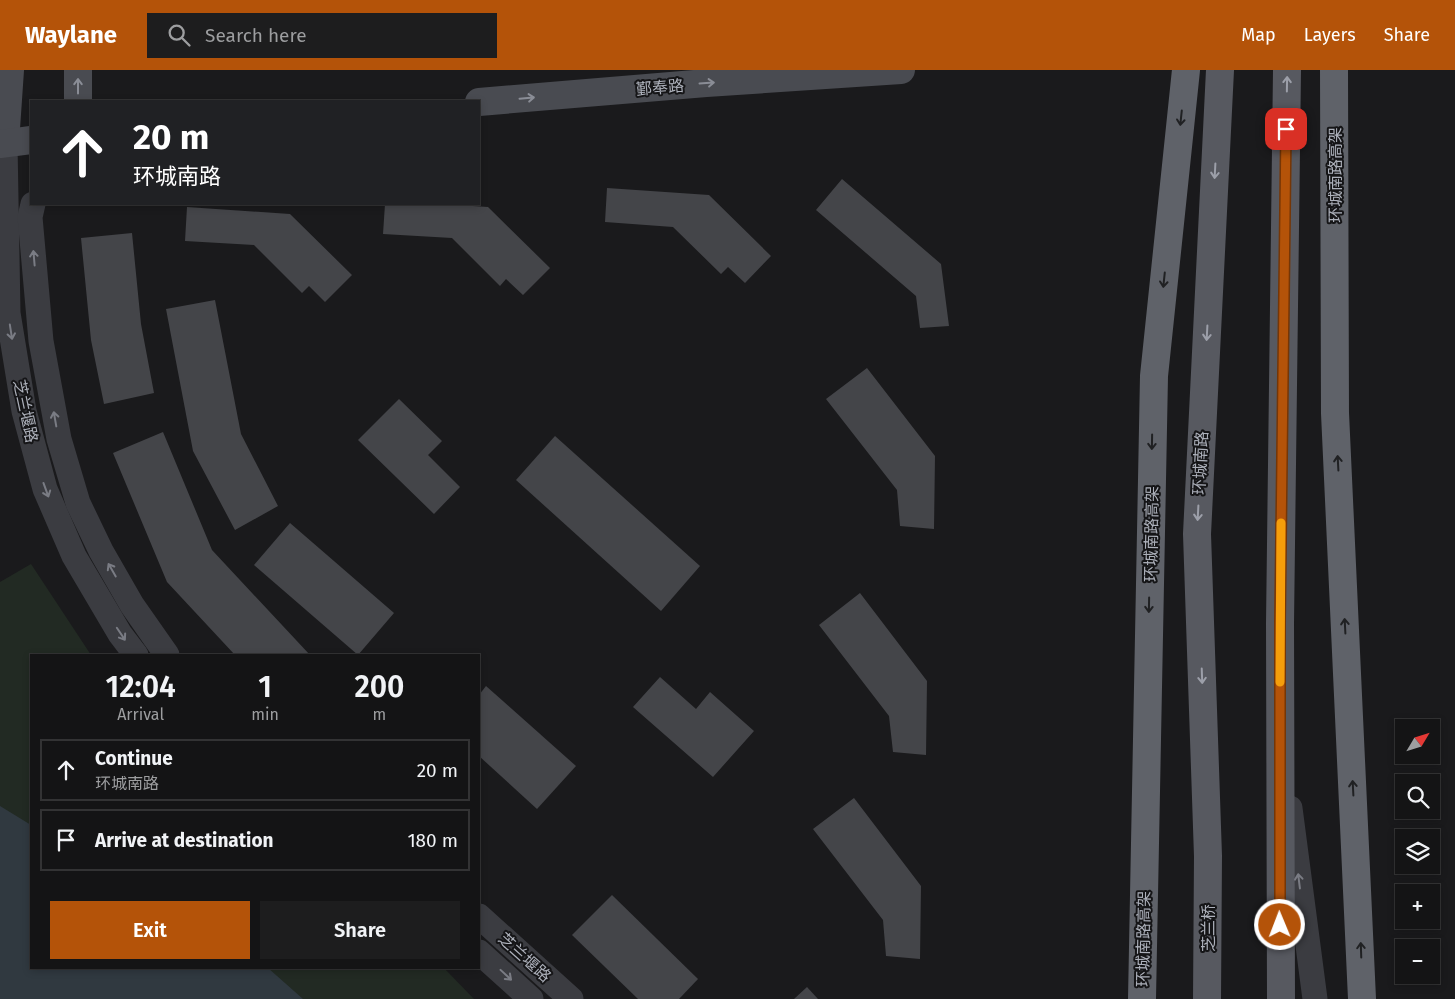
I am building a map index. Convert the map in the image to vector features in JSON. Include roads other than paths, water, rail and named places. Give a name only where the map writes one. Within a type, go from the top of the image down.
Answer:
[{"type":"highway","name":"环城南路高架","points":[[1142,999],[1154,376],[1186,70]]},
{"type":"highway","name":"环城南路高架","points":[[1334,70],[1336,413],[1362,999]]},
{"type":"main road","points":[[10,70],[12,142]]},
{"type":"main road","points":[[78,70],[78,100]]},
{"type":"main road","name":"鄞奉路","points":[[480,102],[901,70]]},
{"type":"main road","name":"环城南路","points":[[1208,856],[1197,534],[1220,70]]},
{"type":"main road","points":[[1281,999],[1279,850],[1287,70]]},
{"type":"main road","name":"芝兰桥","points":[[1207,999],[1208,856]]},
{"type":"street","name":"芝兰堰路","points":[[12,142],[8,313],[24,411],[45,489],[74,556],[120,634],[135,654]]},
{"type":"street","name":"芝兰堰路","points":[[33,205],[30,217],[41,341],[59,439],[78,503],[101,551],[132,605],[166,654]]},
{"type":"street","points":[[1280,728],[1315,999]]},
{"type":"street","points":[[1198,999],[1208,856]]},
{"type":"street","name":"芝兰堰路","points":[[480,917],[572,999]]},
{"type":"street","name":"芝兰堰路","points":[[480,953],[531,999]]}]
